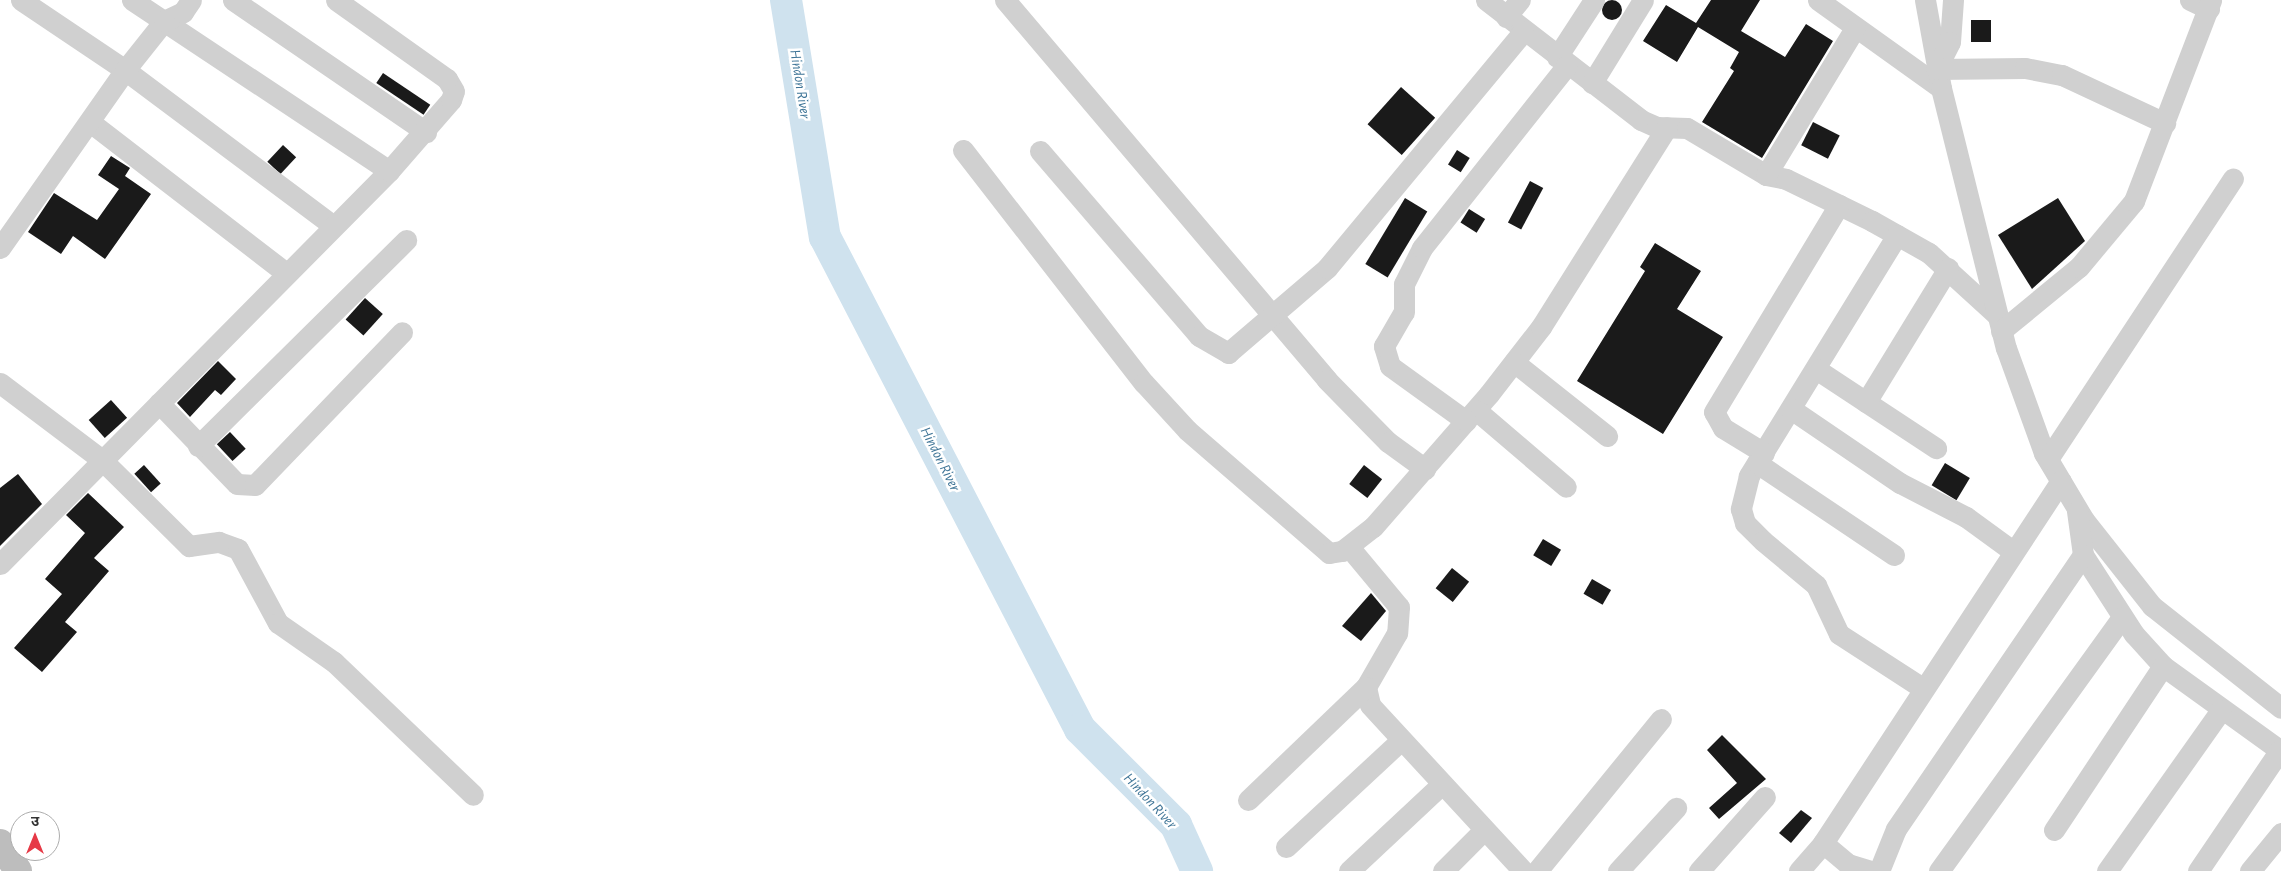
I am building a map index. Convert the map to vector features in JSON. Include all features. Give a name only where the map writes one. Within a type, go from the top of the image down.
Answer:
[{"type":"street","points":[[21,0],[125,70],[332,224]]},
{"type":"street","points":[[132,0],[389,171]]},
{"type":"street","points":[[0,248],[125,70],[164,21],[183,12],[191,0]]},
{"type":"street","points":[[233,0],[426,132]]},
{"type":"street","points":[[0,564],[100,459],[159,403],[332,224],[389,171],[426,132],[451,100],[454,91],[447,79],[336,0]]},
{"type":"street","points":[[1005,0],[1272,317],[1388,442],[1425,469]]},
{"type":"street","points":[[1486,0],[1523,32],[1641,120],[1668,127],[1687,128],[1766,175],[1786,179],[1897,235],[1948,268],[1999,323]]},
{"type":"street","points":[[1506,17],[1520,0]]},
{"type":"street","points":[[1566,487],[1471,416],[1390,366],[1384,346],[1404,312],[1404,284],[1422,248],[1562,61],[1594,0]]},
{"type":"street","points":[[1592,83],[1642,0]]},
{"type":"street","points":[[1818,0],[1855,28],[1938,79],[2024,68],[2062,75],[2165,123]]},
{"type":"street","points":[[1925,0],[1938,79],[1999,323],[2048,459],[2077,508],[2117,567],[2152,606],[2281,708]]},
{"type":"street","points":[[1938,79],[1950,42],[1953,0]]},
{"type":"street","points":[[1999,323],[2079,267],[2124,214],[2145,177],[2210,4],[2190,0]]},
{"type":"street","points":[[1766,175],[1855,28]]},
{"type":"street","points":[[1040,150],[1200,336],[1219,350],[1236,350],[1327,268],[1523,32]]},
{"type":"street","points":[[90,122],[285,272]]},
{"type":"street","points":[[963,150],[1098,328],[1187,430],[1319,548],[1329,553],[1349,547],[1374,527],[1471,416],[1514,362],[1541,328],[1668,127]]},
{"type":"street","points":[[2048,459],[2233,178]]},
{"type":"street","points":[[1839,205],[1714,412],[1723,428],[1894,555]]},
{"type":"street","points":[[1897,235],[1761,458],[1742,493],[1745,523],[1816,585],[1839,634],[1924,689]]},
{"type":"street","points":[[198,446],[406,240]]},
{"type":"street","points":[[1866,402],[1948,268]]},
{"type":"street","points":[[159,403],[198,446],[237,484],[255,485],[402,332]]},
{"type":"street","points":[[1514,362],[1607,436]]},
{"type":"street","points":[[1816,369],[1936,448]]},
{"type":"street","points":[[0,384],[100,459],[189,546],[219,542],[238,549],[278,623],[334,662],[473,795]]},
{"type":"street","points":[[1791,409],[1900,483],[1966,517],[2014,552]]},
{"type":"street","points":[[1799,871],[1823,843],[2061,480]]},
{"type":"street","points":[[2077,508],[2083,556],[2122,617],[2163,666],[2221,710],[2281,750],[2198,871]]},
{"type":"street","points":[[1248,800],[1366,687],[1397,633],[1399,607],[1349,547]]},
{"type":"street","points":[[1878,871],[1896,829],[2083,556]]},
{"type":"street","points":[[1939,871],[2122,617]]},
{"type":"street","points":[[2054,830],[2163,666]]},
{"type":"street","points":[[1366,687],[1370,705],[1441,786],[1523,871]]},
{"type":"street","points":[[2106,871],[2221,710]]},
{"type":"street","points":[[1537,871],[1661,719]]},
{"type":"street","points":[[1286,847],[1401,740]]},
{"type":"street","points":[[1349,871],[1441,786]]},
{"type":"street","points":[[1699,871],[1765,797]]},
{"type":"street","points":[[1618,871],[1676,808]]},
{"type":"street","points":[[1443,871],[1483,831]]},
{"type":"street","points":[[2250,871],[2281,833]]},
{"type":"street","points":[[0,843],[18,871]]},
{"type":"street","points":[[1823,843],[1848,864],[1871,871]]},
{"type":"building","points":[[1612,0],[1619,3],[1622,10],[1619,17],[1612,20],[1605,17],[1602,10],[1605,3]]},
{"type":"building","points":[[1711,0],[1760,0],[1741,31],[1785,57],[1806,24],[1833,41],[1762,158],[1702,122],[1734,71],[1730,68],[1739,52],[1698,27],[1677,62],[1643,41],[1666,5],[1696,23]]},
{"type":"building","points":[[1971,20],[1991,20],[1991,42],[1971,42]]},
{"type":"building","points":[[383,73],[430,105],[424,115],[376,83]]},
{"type":"building","points":[[1401,87],[1435,118],[1402,155],[1368,124]]},
{"type":"building","points":[[1813,122],[1840,136],[1828,159],[1801,145]]},
{"type":"building","points":[[283,145],[296,157],[280,174],[267,162]]},
{"type":"building","points":[[1457,150],[1470,158],[1461,172],[1448,164]]},
{"type":"building","points":[[111,156],[130,168],[125,176],[151,194],[105,259],[73,236],[61,254],[28,232],[54,193],[97,220],[119,189],[98,175]]},
{"type":"building","points":[[1530,181],[1543,188],[1521,230],[1508,222]]},
{"type":"building","points":[[1405,198],[1427,211],[1388,277],[1365,264]]},
{"type":"building","points":[[2058,198],[2085,241],[2032,289],[1998,235]]},
{"type":"building","points":[[1469,209],[1485,219],[1477,233],[1461,223]]},
{"type":"building","points":[[1655,243],[1701,271],[1677,309],[1723,337],[1663,434],[1577,381],[1645,271],[1640,267]]},
{"type":"building","points":[[365,298],[383,314],[363,336],[346,320]]},
{"type":"building","points":[[218,361],[236,379],[221,395],[215,390],[190,417],[177,403]]},
{"type":"building","points":[[111,400],[127,418],[105,438],[89,420]]},
{"type":"building","points":[[230,432],[246,449],[233,461],[217,444]]},
{"type":"building","points":[[1945,463],[1970,478],[1956,500],[1932,485]]},
{"type":"building","points":[[144,465],[161,484],[151,492],[134,474]]},
{"type":"building","points":[[1364,465],[1382,479],[1367,498],[1349,484]]},
{"type":"building","points":[[18,474],[42,504],[0,546],[0,488]]},
{"type":"building","points":[[88,493],[124,527],[94,558],[109,571],[65,622],[77,632],[42,672],[14,648],[62,594],[45,579],[85,533],[66,515]]},
{"type":"building","points":[[1543,539],[1561,550],[1551,566],[1533,555]]},
{"type":"building","points":[[1452,568],[1469,582],[1453,602],[1436,588]]},
{"type":"building","points":[[1592,579],[1611,590],[1603,605],[1584,594]]},
{"type":"building","points":[[1371,593],[1386,611],[1361,641],[1342,626]]},
{"type":"building","points":[[1722,735],[1766,779],[1719,819],[1709,808],[1737,783],[1707,750]]},
{"type":"building","points":[[1801,810],[1812,818],[1791,843],[1779,833]]},
{"type":"waterway","name":"Hindon River","points":[[786,0],[825,237],[1080,729],[1176,825],[1197,871]]}]
